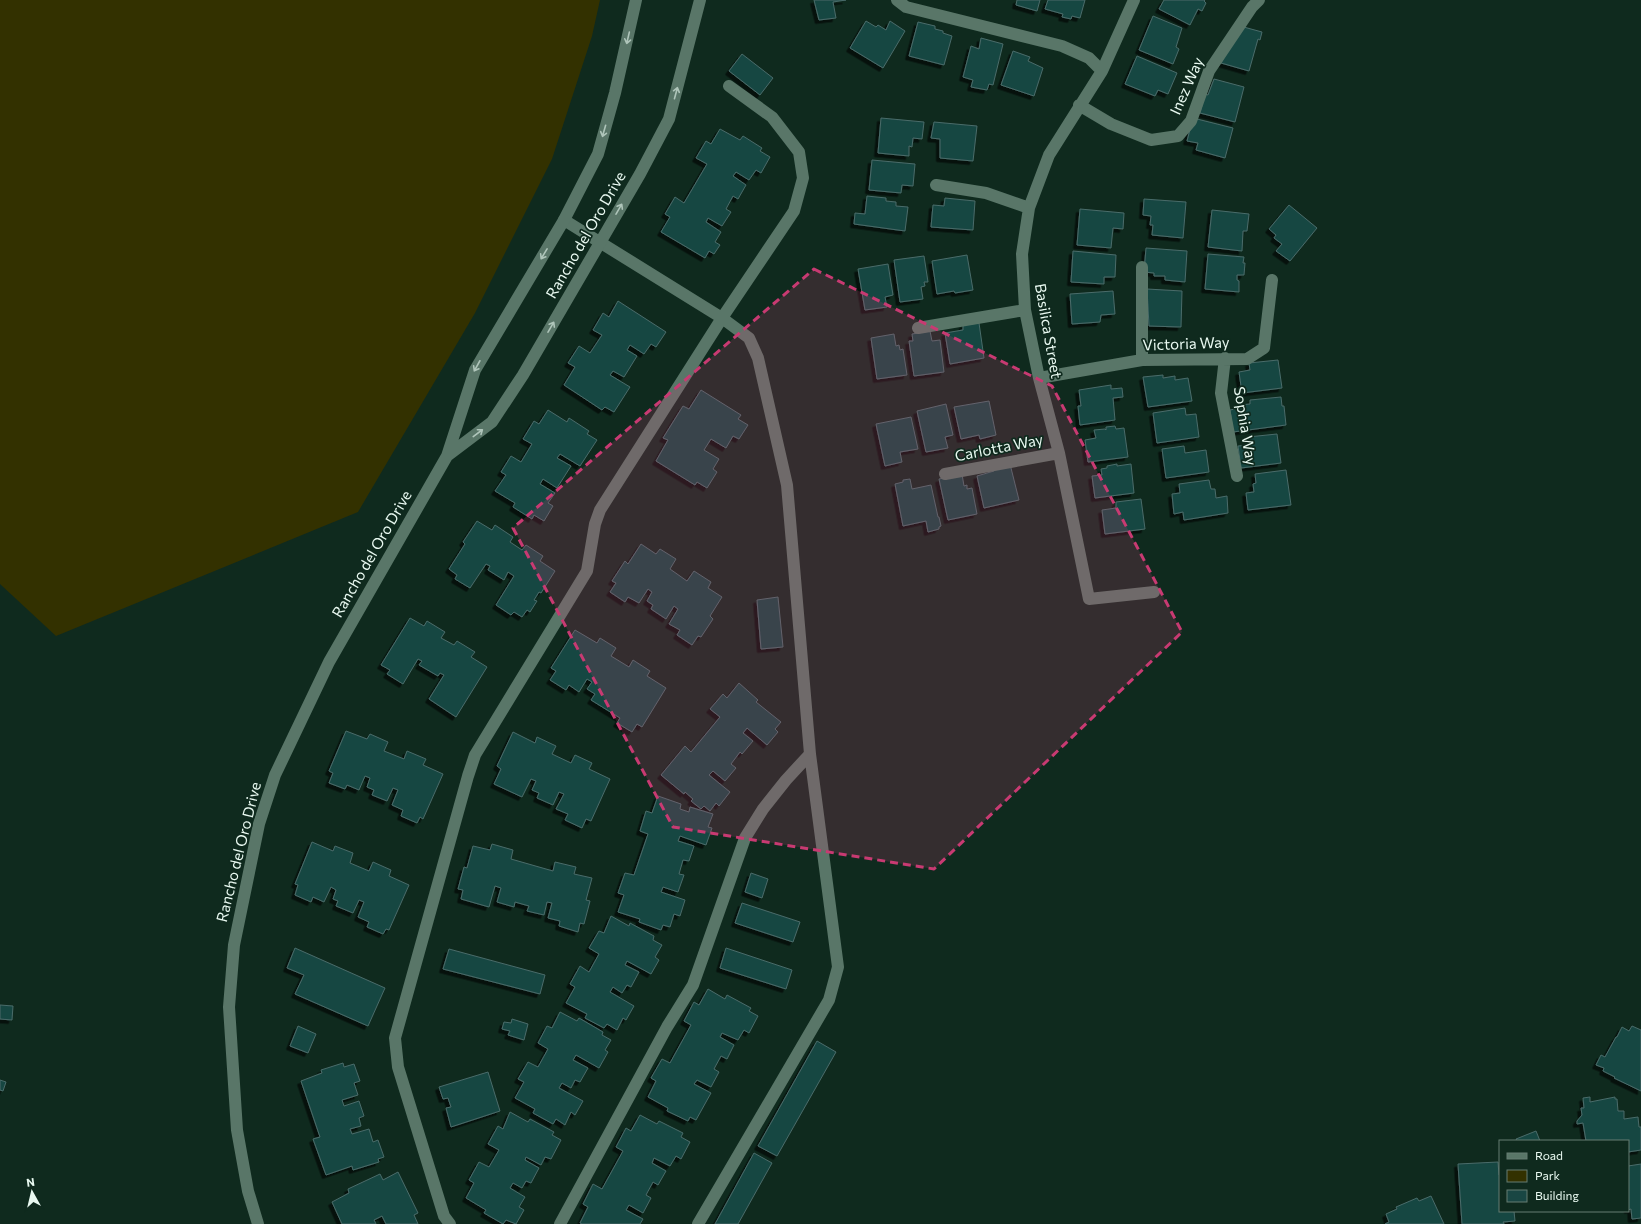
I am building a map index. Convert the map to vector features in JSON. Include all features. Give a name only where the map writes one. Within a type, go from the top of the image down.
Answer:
[{"type":"street","name":"Rancho del Oro Drive","points":[[258,1224],[248,1191],[237,1130],[229,1007],[234,945],[259,824],[275,775],[329,662],[447,456],[475,370],[564,220],[598,154],[615,93],[636,0]]},
{"type":"street","name":"Rancho del Oro Drive","points":[[447,456],[492,422],[523,375],[640,174],[669,119],[700,0]]},
{"type":"street","points":[[897,0],[906,7],[1062,46],[1088,58],[1102,71]]},
{"type":"street","name":"Basilica Street","points":[[1134,0],[1102,71],[1079,105],[1049,155],[1029,208],[1022,254],[1025,310],[1039,378],[1059,453],[1089,599],[1154,592]]},
{"type":"street","name":"Inez Way","points":[[1079,105],[1111,124],[1151,140],[1178,136],[1191,121],[1209,71],[1252,7],[1259,0]]},
{"type":"street","points":[[450,1224],[444,1216],[407,1098],[398,1067],[395,1038],[475,755],[587,571],[595,524],[600,510],[722,318],[794,210],[803,178],[799,152],[772,118],[729,86]]},
{"type":"street","points":[[936,185],[986,192],[1029,208]]},
{"type":"street","points":[[564,220],[722,318],[749,338],[758,358],[787,485],[810,754],[838,967],[829,1000],[698,1224]]},
{"type":"street","points":[[1142,267],[1142,360]]},
{"type":"street","name":"Victoria Way","points":[[1039,378],[1142,360],[1225,358],[1247,359],[1264,348],[1272,280]]},
{"type":"street","points":[[918,328],[1025,310]]},
{"type":"street","name":"Sophia Way","points":[[1225,358],[1221,393],[1237,476]]},
{"type":"street","name":"Carlotta Way","points":[[945,474],[1059,453]]},
{"type":"street","points":[[560,1224],[667,1027],[693,984],[744,838],[781,785],[810,754]]},
{"type":"highlighted area","points":[[814,269],[1052,386],[1182,632],[934,869],[673,827],[513,528]]},
{"type":"green space","points":[[0,0],[600,0],[592,36],[552,159],[475,313],[358,512],[56,636],[0,584]]},
{"type":"building","points":[[814,0],[846,0],[833,2],[836,18],[819,20]]},
{"type":"building","points":[[1017,0],[1040,0],[1037,11],[1016,5]]},
{"type":"building","points":[[1048,0],[1085,0],[1080,18],[1072,16],[1071,19],[1062,17],[1063,14],[1045,9]]},
{"type":"building","points":[[1164,0],[1205,0],[1204,1],[1206,3],[1202,11],[1198,9],[1190,25],[1159,9]]},
{"type":"building","points":[[1153,16],[1182,28],[1176,47],[1179,49],[1173,64],[1139,50]]},
{"type":"building","points":[[866,21],[876,27],[878,25],[886,30],[890,21],[905,31],[883,68],[850,48]]},
{"type":"building","points":[[918,22],[935,26],[935,29],[952,36],[944,65],[909,56]]},
{"type":"building","points":[[1240,26],[1262,32],[1260,40],[1258,39],[1249,71],[1221,63]]},
{"type":"building","points":[[981,38],[1003,44],[993,85],[989,84],[987,90],[971,87],[973,80],[963,77],[971,46],[979,49]]},
{"type":"building","points":[[1013,51],[1030,57],[1028,61],[1043,68],[1034,96],[1001,85]]},
{"type":"building","points":[[742,54],[773,78],[760,95],[729,71]]},
{"type":"building","points":[[1137,56],[1177,73],[1168,94],[1158,90],[1155,96],[1125,84]]},
{"type":"building","points":[[1214,79],[1244,87],[1235,122],[1200,113],[1205,94],[1208,95]]},
{"type":"building","points":[[881,118],[924,122],[922,139],[913,138],[912,147],[909,146],[909,156],[878,153]]},
{"type":"building","points":[[1193,118],[1233,128],[1225,158],[1196,150],[1198,143],[1187,141]]},
{"type":"building","points":[[934,122],[977,126],[973,161],[940,158],[940,139],[931,138]]},
{"type":"building","points":[[720,129],[740,140],[743,136],[762,148],[760,151],[770,157],[761,173],[756,170],[749,180],[736,172],[733,176],[746,185],[738,199],[733,196],[726,209],[731,212],[722,226],[708,218],[706,222],[721,232],[715,242],[720,245],[714,254],[709,251],[705,258],[661,232],[670,217],[665,214],[675,197],[684,203],[707,164],[696,158],[706,141],[711,144]]},
{"type":"building","points":[[872,160],[915,164],[913,186],[902,185],[901,193],[869,190]]},
{"type":"building","points":[[867,196],[886,198],[886,201],[896,202],[896,206],[908,207],[905,231],[854,224],[855,213],[865,214]]},
{"type":"building","points":[[945,198],[975,201],[973,230],[931,227],[933,205],[944,206]]},
{"type":"building","points":[[1144,199],[1186,202],[1183,238],[1152,235],[1153,225],[1150,225],[1151,216],[1143,215]]},
{"type":"building","points":[[1289,205],[1317,228],[1290,261],[1276,251],[1282,244],[1274,238],[1276,235],[1269,229]]},
{"type":"building","points":[[1080,209],[1124,213],[1123,229],[1113,228],[1111,248],[1077,245]]},
{"type":"building","points":[[1212,210],[1249,214],[1247,231],[1243,231],[1242,251],[1208,247]]},
{"type":"building","points":[[1146,248],[1187,251],[1185,282],[1165,280],[1165,276],[1154,276],[1154,273],[1144,272]]},
{"type":"building","points":[[1073,251],[1116,255],[1115,277],[1104,277],[1104,284],[1071,282]]},
{"type":"building","points":[[1208,254],[1244,257],[1244,275],[1237,275],[1237,280],[1239,281],[1239,292],[1205,289]]},
{"type":"building","points":[[967,255],[973,290],[937,294],[932,261]]},
{"type":"building","points":[[924,256],[928,282],[924,282],[925,286],[921,287],[923,299],[900,302],[894,260]]},
{"type":"building","points":[[888,264],[893,295],[885,297],[887,307],[865,310],[858,269]]},
{"type":"building","points":[[1147,289],[1182,291],[1181,327],[1149,326]]},
{"type":"building","points":[[1113,291],[1115,314],[1101,315],[1100,322],[1072,324],[1070,294]]},
{"type":"building","points":[[618,301],[666,332],[656,347],[651,344],[644,354],[630,345],[627,350],[637,356],[624,377],[613,371],[610,375],[630,387],[614,412],[605,407],[602,410],[564,385],[575,367],[568,363],[579,346],[590,353],[602,335],[593,330],[603,313],[609,317]]},
{"type":"building","points":[[979,323],[984,358],[950,364],[945,333],[963,330],[963,325]]},
{"type":"building","points":[[930,331],[932,341],[940,340],[944,372],[914,376],[909,341],[913,341],[912,334]]},
{"type":"building","points":[[894,334],[896,346],[899,345],[900,350],[903,349],[907,375],[877,379],[871,338]]},
{"type":"building","points":[[1278,360],[1282,388],[1242,393],[1239,372],[1250,370],[1249,363]]},
{"type":"building","points":[[1163,375],[1163,378],[1175,376],[1175,380],[1188,378],[1192,401],[1148,407],[1143,377]]},
{"type":"building","points":[[1111,385],[1111,389],[1122,388],[1123,397],[1113,398],[1115,420],[1080,425],[1078,406],[1081,406],[1079,390]]},
{"type":"building","points":[[701,390],[741,415],[738,419],[748,425],[739,439],[733,436],[726,448],[711,439],[704,450],[719,459],[713,469],[717,472],[707,488],[697,482],[695,485],[656,461],[668,440],[663,438],[683,406],[689,409]]},
{"type":"building","points":[[1281,397],[1282,406],[1284,406],[1286,425],[1233,432],[1230,410],[1240,408],[1240,405],[1250,404],[1250,400]]},
{"type":"building","points":[[989,401],[996,435],[980,439],[979,435],[961,439],[954,407]]},
{"type":"building","points":[[946,404],[953,435],[945,437],[948,448],[926,452],[917,411]]},
{"type":"building","points":[[1185,408],[1186,415],[1196,414],[1199,437],[1157,443],[1153,413]]},
{"type":"building","points":[[548,410],[567,422],[569,418],[589,431],[587,434],[597,440],[580,466],[560,454],[557,458],[571,466],[557,488],[543,479],[540,484],[555,493],[548,503],[553,506],[544,521],[534,515],[532,519],[513,507],[515,503],[495,491],[506,475],[501,472],[511,456],[521,462],[532,444],[523,439],[534,421],[539,424]]},
{"type":"building","points":[[911,417],[918,449],[900,452],[902,462],[885,466],[876,424]]},
{"type":"building","points":[[1115,426],[1116,429],[1124,428],[1128,457],[1088,462],[1085,440],[1096,438],[1094,430],[1106,430],[1106,427]]},
{"type":"building","points":[[1277,434],[1281,463],[1241,468],[1238,446],[1249,445],[1248,437]]},
{"type":"building","points":[[1184,446],[1185,453],[1206,450],[1209,472],[1166,478],[1162,449]]},
{"type":"building","points":[[1010,464],[1019,500],[984,508],[977,476],[994,471],[993,467]]},
{"type":"building","points":[[1117,464],[1117,466],[1131,464],[1134,493],[1095,498],[1092,476],[1102,475],[1101,469]]},
{"type":"building","points":[[1286,470],[1291,505],[1248,510],[1246,493],[1254,492],[1253,484],[1256,483],[1255,474]]},
{"type":"building","points":[[962,474],[964,486],[967,485],[967,489],[972,488],[977,514],[948,520],[939,479]]},
{"type":"building","points":[[910,479],[912,489],[931,485],[941,526],[939,529],[928,532],[926,521],[903,526],[895,484],[903,482],[903,480]]},
{"type":"building","points":[[1209,480],[1211,489],[1215,489],[1216,498],[1227,496],[1228,513],[1184,520],[1183,512],[1174,514],[1172,494],[1180,493],[1179,484]]},
{"type":"building","points":[[1141,499],[1145,529],[1105,534],[1102,510],[1116,508],[1116,502]]},
{"type":"building","points":[[477,521],[492,530],[495,525],[513,537],[510,542],[522,550],[526,545],[543,556],[540,561],[555,571],[541,593],[539,592],[534,600],[537,601],[530,612],[527,610],[522,617],[514,612],[511,615],[496,605],[514,576],[508,572],[504,580],[488,570],[490,566],[486,564],[470,588],[455,579],[457,575],[449,569],[465,544],[463,542]]},
{"type":"building","points":[[641,544],[656,554],[660,549],[676,559],[670,569],[687,581],[694,571],[711,582],[708,588],[722,597],[710,616],[713,619],[701,637],[698,636],[692,645],[677,635],[680,630],[669,624],[678,609],[674,606],[666,619],[651,609],[653,605],[647,601],[652,592],[648,589],[639,603],[628,597],[625,602],[610,592],[616,583],[612,581],[625,561],[628,564]]},
{"type":"building","points":[[778,597],[783,647],[761,649],[757,600]]},
{"type":"building","points":[[410,618],[424,626],[427,621],[445,632],[441,638],[454,645],[457,641],[475,652],[471,657],[487,667],[456,717],[429,699],[444,675],[440,673],[438,676],[419,665],[422,661],[418,659],[403,684],[387,674],[390,670],[381,665]]},
{"type":"building","points":[[575,630],[597,643],[600,638],[616,648],[611,656],[629,667],[633,660],[650,671],[647,676],[666,688],[642,727],[637,724],[632,732],[617,723],[620,718],[591,700],[595,694],[587,689],[592,682],[587,679],[579,692],[569,685],[566,690],[550,680],[556,671],[551,668]]},
{"type":"building","points":[[739,683],[758,700],[756,702],[781,722],[775,729],[778,732],[767,745],[747,728],[743,733],[753,741],[742,754],[740,752],[731,764],[736,768],[725,781],[713,771],[709,775],[730,792],[719,806],[716,803],[710,811],[704,806],[701,809],[691,801],[693,799],[685,792],[684,794],[661,775],[685,746],[691,752],[720,717],[710,709],[723,694],[727,698]]},
{"type":"building","points":[[346,731],[367,739],[370,734],[388,742],[384,751],[404,759],[407,751],[426,759],[423,765],[443,774],[423,819],[420,817],[417,823],[401,816],[403,810],[392,805],[398,790],[393,788],[387,801],[372,795],[374,790],[367,787],[370,778],[365,776],[359,790],[347,785],[345,789],[329,783],[333,773],[329,771]]},
{"type":"building","points":[[513,732],[535,743],[537,737],[556,746],[552,754],[571,763],[575,755],[592,763],[589,769],[610,779],[591,821],[586,819],[582,828],[565,820],[568,814],[556,809],[564,794],[559,792],[553,805],[537,798],[539,793],[532,790],[536,781],[531,779],[522,797],[494,784],[501,769],[497,766]]},
{"type":"building","points":[[658,796],[681,804],[680,809],[689,812],[690,807],[713,814],[708,827],[712,828],[706,845],[680,836],[678,841],[694,846],[689,861],[683,860],[679,874],[684,875],[678,892],[663,887],[661,892],[685,900],[680,916],[674,914],[670,927],[663,925],[661,930],[639,922],[640,919],[618,912],[624,895],[618,893],[625,873],[634,875],[648,834],[640,831],[646,811],[652,813]]},
{"type":"building","points":[[312,842],[333,851],[335,846],[353,853],[350,863],[369,871],[373,862],[391,870],[389,876],[409,885],[389,930],[386,929],[383,934],[367,927],[369,922],[358,917],[364,902],[359,900],[353,913],[336,906],[338,901],[333,899],[336,890],[331,887],[324,902],[313,897],[311,902],[295,895],[298,885],[295,884]]},
{"type":"building","points":[[492,844],[513,850],[511,859],[553,871],[555,862],[576,867],[574,874],[592,878],[586,900],[590,901],[584,924],[580,923],[578,932],[559,926],[560,921],[548,918],[552,903],[547,902],[544,915],[527,911],[529,906],[515,902],[514,907],[497,902],[501,888],[495,886],[489,907],[461,899],[463,890],[458,889],[464,867],[467,868],[473,846],[490,850]]},
{"type":"building","points":[[751,873],[768,879],[762,898],[745,892]]},
{"type":"building","points":[[742,903],[800,922],[793,942],[735,923]]},
{"type":"building","points":[[611,916],[629,926],[630,923],[654,936],[653,940],[662,945],[655,957],[659,960],[651,974],[627,961],[625,965],[639,972],[631,987],[627,985],[622,993],[613,987],[610,992],[634,1006],[626,1020],[623,1018],[617,1030],[607,1024],[604,1028],[585,1018],[587,1014],[566,1003],[575,987],[570,984],[580,966],[589,972],[599,954],[589,948],[599,931],[604,933]]},
{"type":"building","points":[[295,948],[385,988],[368,1026],[295,994],[304,975],[287,968]]},
{"type":"building","points":[[726,948],[792,970],[786,989],[720,968]]},
{"type":"building","points":[[449,949],[545,975],[540,994],[443,969]]},
{"type":"building","points":[[708,989],[725,999],[727,995],[751,1008],[749,1011],[758,1016],[749,1033],[744,1030],[738,1040],[722,1033],[720,1037],[734,1045],[727,1059],[721,1056],[714,1069],[719,1072],[711,1087],[697,1080],[694,1084],[711,1093],[696,1120],[690,1117],[688,1121],[667,1111],[668,1108],[648,1097],[656,1081],[651,1078],[662,1059],[670,1063],[691,1025],[684,1021],[694,1002],[699,1005]]},
{"type":"building","points":[[0,1005],[13,1006],[12,1020],[0,1019]]},
{"type":"building","points":[[560,1012],[577,1021],[579,1018],[603,1032],[602,1035],[611,1040],[605,1050],[608,1052],[599,1068],[576,1055],[573,1060],[588,1068],[580,1082],[575,1080],[571,1088],[562,1083],[559,1088],[583,1101],[575,1115],[571,1112],[565,1125],[556,1119],[553,1124],[533,1113],[535,1109],[515,1098],[524,1082],[518,1079],[528,1062],[538,1067],[548,1049],[538,1043],[547,1026],[552,1028]]},
{"type":"building","points":[[512,1019],[528,1024],[524,1040],[508,1035],[510,1031],[502,1029],[504,1022],[511,1023]]},
{"type":"building","points":[[298,1026],[316,1034],[308,1053],[290,1046]]},
{"type":"building","points":[[1632,1026],[1641,1030],[1641,1091],[1614,1078],[1615,1077],[1603,1071],[1604,1068],[1596,1065],[1601,1055],[1605,1057],[1622,1027],[1629,1031]]},
{"type":"building","points":[[817,1041],[836,1052],[777,1156],[758,1146]]},
{"type":"building","points":[[343,1063],[344,1067],[354,1064],[360,1081],[354,1083],[358,1095],[342,1100],[344,1106],[359,1101],[364,1116],[359,1118],[361,1126],[350,1129],[352,1134],[369,1129],[373,1142],[378,1140],[384,1157],[378,1159],[379,1162],[353,1170],[352,1166],[326,1175],[313,1139],[320,1137],[301,1081],[322,1073],[321,1070]]},
{"type":"building","points":[[488,1072],[500,1111],[451,1127],[446,1108],[451,1107],[448,1098],[443,1099],[439,1087]]},
{"type":"building","points":[[0,1080],[6,1082],[3,1091],[0,1090]]},
{"type":"building","points":[[1590,1097],[1590,1102],[1615,1097],[1615,1099],[1617,1099],[1618,1111],[1624,1111],[1624,1119],[1638,1117],[1639,1127],[1641,1127],[1641,1150],[1629,1152],[1629,1140],[1586,1140],[1583,1123],[1577,1124],[1577,1121],[1582,1115],[1581,1108],[1584,1108],[1583,1098]]},
{"type":"building","points":[[510,1112],[528,1122],[530,1119],[554,1132],[552,1135],[561,1140],[551,1159],[545,1157],[541,1165],[526,1157],[525,1160],[539,1168],[531,1183],[526,1181],[522,1188],[513,1183],[510,1188],[525,1197],[519,1207],[524,1210],[516,1224],[506,1220],[503,1224],[484,1213],[486,1210],[466,1198],[474,1183],[469,1180],[479,1162],[489,1167],[499,1150],[488,1144],[498,1126],[503,1129]]},
{"type":"building","points":[[640,1115],[657,1124],[659,1121],[683,1133],[681,1137],[690,1142],[681,1159],[676,1156],[670,1166],[654,1158],[652,1163],[666,1171],[658,1185],[653,1182],[646,1195],[651,1198],[643,1213],[629,1205],[626,1210],[643,1219],[640,1224],[580,1223],[588,1207],[583,1204],[593,1184],[602,1189],[623,1151],[616,1147],[626,1128],[631,1131]]},
{"type":"building","points":[[1536,1131],[1540,1140],[1516,1140]]},
{"type":"building","points":[[754,1153],[772,1163],[738,1224],[715,1224]]},
{"type":"building","points":[[1498,1162],[1499,1212],[1514,1212],[1515,1221],[1503,1222],[1504,1224],[1462,1224],[1458,1164]]},
{"type":"building","points":[[1641,1164],[1641,1218],[1632,1219],[1631,1209],[1629,1210],[1629,1166]]},
{"type":"building","points":[[398,1172],[418,1213],[414,1215],[418,1224],[386,1224],[382,1216],[374,1220],[376,1224],[342,1224],[332,1202],[349,1193],[348,1189],[380,1174],[383,1180]]},
{"type":"building","points":[[1431,1196],[1444,1224],[1385,1224],[1389,1222],[1386,1214],[1397,1209],[1396,1207],[1417,1198],[1419,1201]]}]
